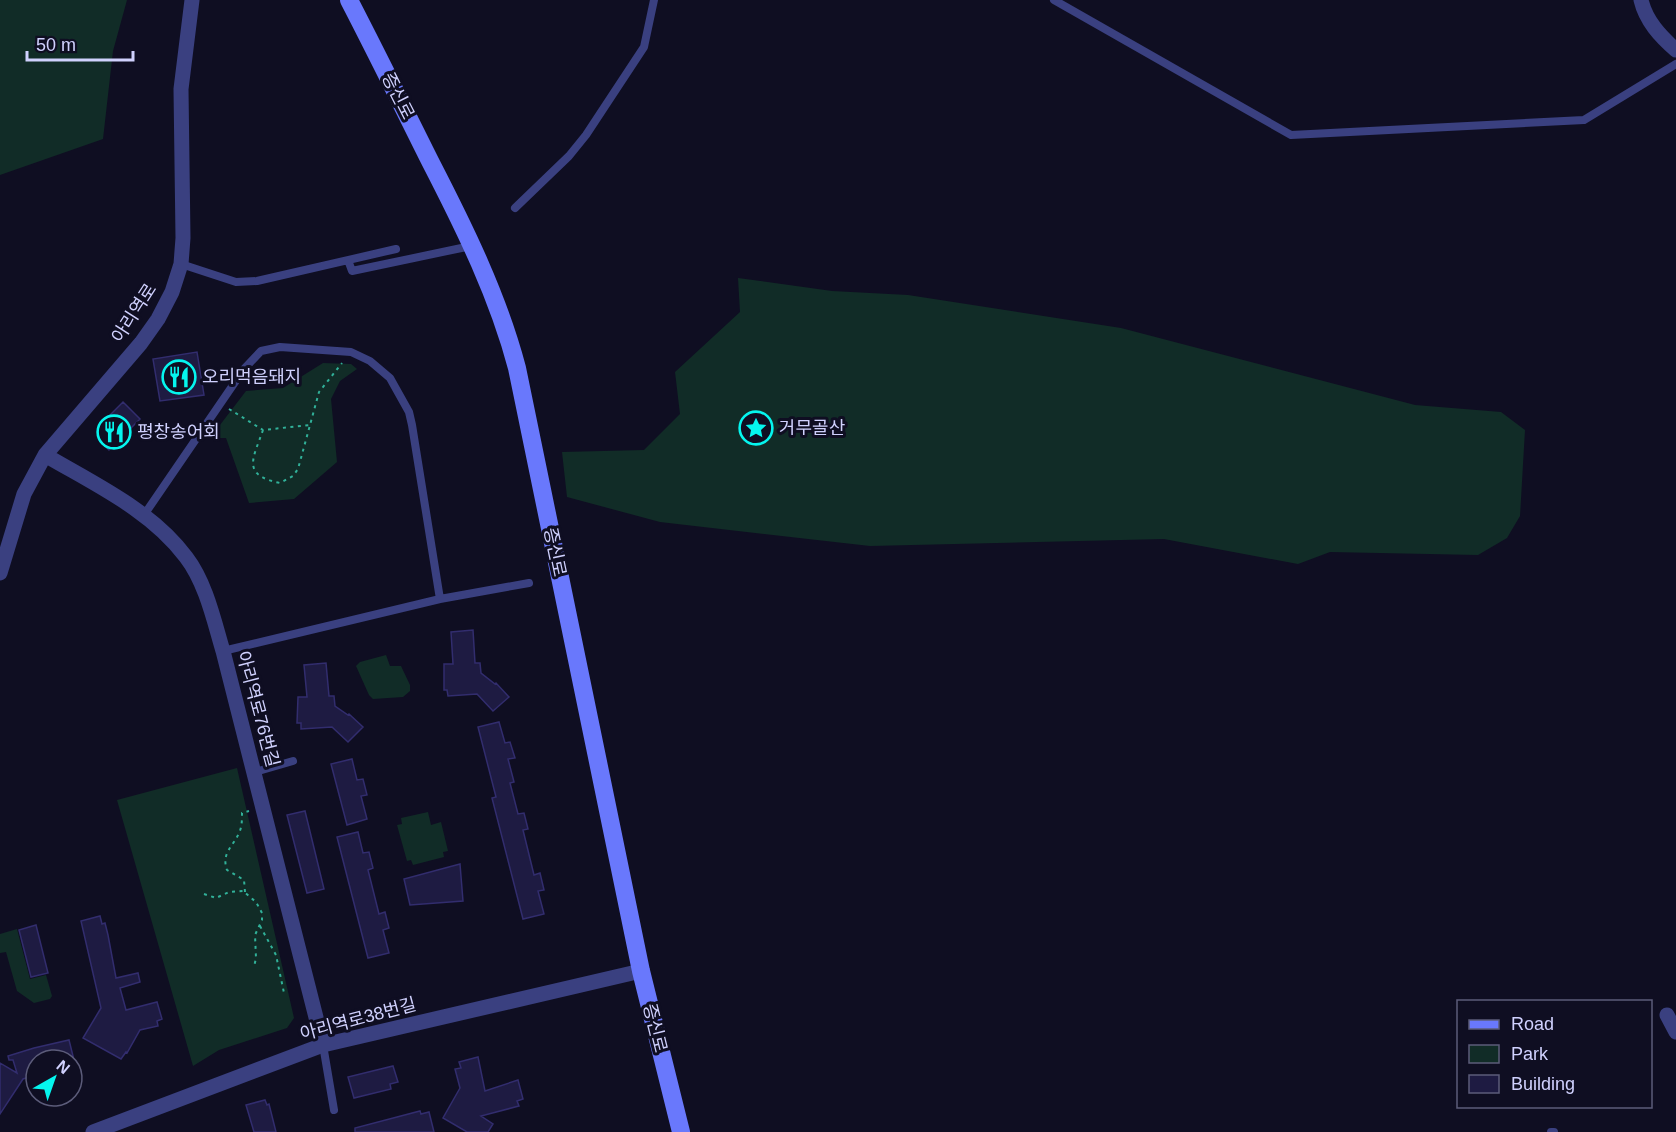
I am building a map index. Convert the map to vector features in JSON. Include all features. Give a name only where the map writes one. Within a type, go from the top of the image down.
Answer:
[{"type":"street","name":"아리역로","points":[[0,573],[24,494],[45,455],[141,343],[158,319],[172,292],[181,264],[183,238],[181,89],[192,0]]},
{"type":"street","name":"증신로","points":[[350,0],[471,246],[506,328],[517,368],[640,971],[681,1132]]},
{"type":"street","points":[[1641,0],[1644,12],[1662,38],[1676,50]]},
{"type":"street","name":"아리역로76번길","points":[[45,455],[144,515],[187,558],[211,612],[223,651],[323,1045]]},
{"type":"street","name":"아리역로38번길","points":[[93,1132],[323,1045],[640,971]]},
{"type":"street","points":[[1667,1015],[1676,1032]]},
{"type":"lane","points":[[515,208],[569,156],[586,135],[644,48],[654,0]]},
{"type":"lane","points":[[1054,0],[1291,135],[1584,120],[1676,64]]},
{"type":"lane","points":[[348,260],[352,271],[471,246]]},
{"type":"lane","points":[[181,264],[236,282],[257,281],[396,249]]},
{"type":"lane","points":[[144,515],[244,369],[261,351],[280,347],[351,352],[370,361],[390,378],[408,412],[440,599]]},
{"type":"lane","points":[[223,651],[440,599],[529,583]]},
{"type":"lane","points":[[255,772],[293,761]]},
{"type":"lane","points":[[323,1045],[334,1110]]},
{"type":"path","points":[[263,430],[252,461],[253,469],[258,475],[280,483],[293,476],[298,469],[319,392],[351,352]]},
{"type":"path","points":[[220,404],[263,430],[309,425]]},
{"type":"path","points":[[242,813],[240,832],[227,850],[224,864],[230,874],[244,880],[245,892],[260,908],[262,920],[255,935],[254,967]]},
{"type":"path","points":[[204,894],[216,898],[236,891],[245,892]]},
{"type":"path","points":[[260,926],[276,955],[285,993]]},
{"type":"green space","points":[[0,0],[127,0],[113,51],[103,139],[0,175]]},
{"type":"green space","points":[[738,278],[832,291],[908,295],[1121,328],[1415,405],[1501,412],[1525,430],[1520,516],[1507,538],[1478,555],[1330,552],[1298,564],[1164,539],[870,546],[660,522],[567,497],[562,452],[644,450],[680,414],[675,372],[740,312]]},
{"type":"green space","points":[[323,363],[351,364],[357,369],[340,381],[331,399],[337,462],[294,499],[249,503],[226,438],[210,438],[246,391],[283,388]]},
{"type":"green space","points":[[386,655],[390,666],[401,666],[410,685],[410,691],[403,697],[373,699],[356,666],[360,662]]},
{"type":"green space","points":[[237,768],[294,1018],[287,1028],[219,1050],[193,1066],[117,800]]},
{"type":"green space","points":[[428,812],[431,825],[441,822],[448,851],[443,852],[444,857],[413,865],[411,860],[407,861],[397,825],[402,824],[401,818]]},
{"type":"green space","points":[[17,929],[30,979],[46,975],[52,996],[50,999],[34,1003],[17,991],[6,952],[0,953],[0,934]]},
{"type":"building","name":"오리먹음돼지","points":[[197,352],[204,395],[160,401],[153,359]]},
{"type":"building","name":"평창송어회","points":[[123,402],[140,419],[109,450],[99,440],[102,423]]},
{"type":"building","points":[[473,630],[475,663],[480,663],[481,673],[496,683],[509,697],[493,711],[477,694],[448,696],[447,690],[444,690],[444,664],[453,664],[451,632]]},
{"type":"building","points":[[326,663],[329,696],[334,696],[335,706],[349,714],[363,727],[348,742],[332,727],[301,729],[301,723],[297,723],[298,697],[307,697],[304,665]]},
{"type":"building","points":[[499,722],[505,743],[510,742],[515,758],[508,759],[514,782],[510,783],[518,814],[524,813],[528,829],[523,830],[534,875],[540,873],[544,890],[538,891],[544,914],[523,919],[492,798],[496,797],[478,727]]},
{"type":"building","points":[[352,759],[357,780],[363,779],[367,795],[361,796],[367,819],[347,825],[331,764]]},
{"type":"building","points":[[305,811],[324,889],[307,893],[287,815]]},
{"type":"building","points":[[358,832],[363,853],[369,852],[373,868],[368,870],[379,914],[385,912],[389,928],[383,930],[389,953],[368,958],[337,837]]},
{"type":"building","points":[[460,864],[463,901],[410,905],[404,879]]},
{"type":"building","points":[[100,916],[102,924],[105,923],[116,978],[138,973],[140,982],[120,988],[126,1010],[157,1002],[162,1019],[157,1021],[158,1026],[140,1030],[121,1059],[83,1038],[101,1008],[81,921]]},
{"type":"building","points":[[36,925],[48,973],[31,977],[19,930]]},
{"type":"building","points":[[69,1040],[71,1048],[34,1048]]},
{"type":"building","points":[[24,1051],[24,1079],[0,1114],[0,1063],[17,1073],[13,1060],[9,1060],[8,1056]]},
{"type":"building","points":[[478,1057],[485,1091],[518,1080],[523,1099],[517,1101],[519,1106],[481,1116],[493,1124],[488,1132],[467,1132],[443,1118],[460,1088],[455,1069],[461,1068],[459,1062]]},
{"type":"building","points":[[393,1066],[398,1082],[390,1084],[391,1089],[354,1098],[348,1077]]},
{"type":"building","points":[[265,1100],[267,1105],[269,1104],[276,1132],[254,1132],[246,1105]]},
{"type":"building","points":[[420,1111],[421,1114],[429,1112],[434,1132],[355,1132],[355,1128]]},
{"type":"place","name":"오리먹음돼지","points":[[179,377]]},
{"type":"place","name":"거무골산","points":[[756,428]]},
{"type":"place","name":"평창송어회","points":[[114,432]]}]
